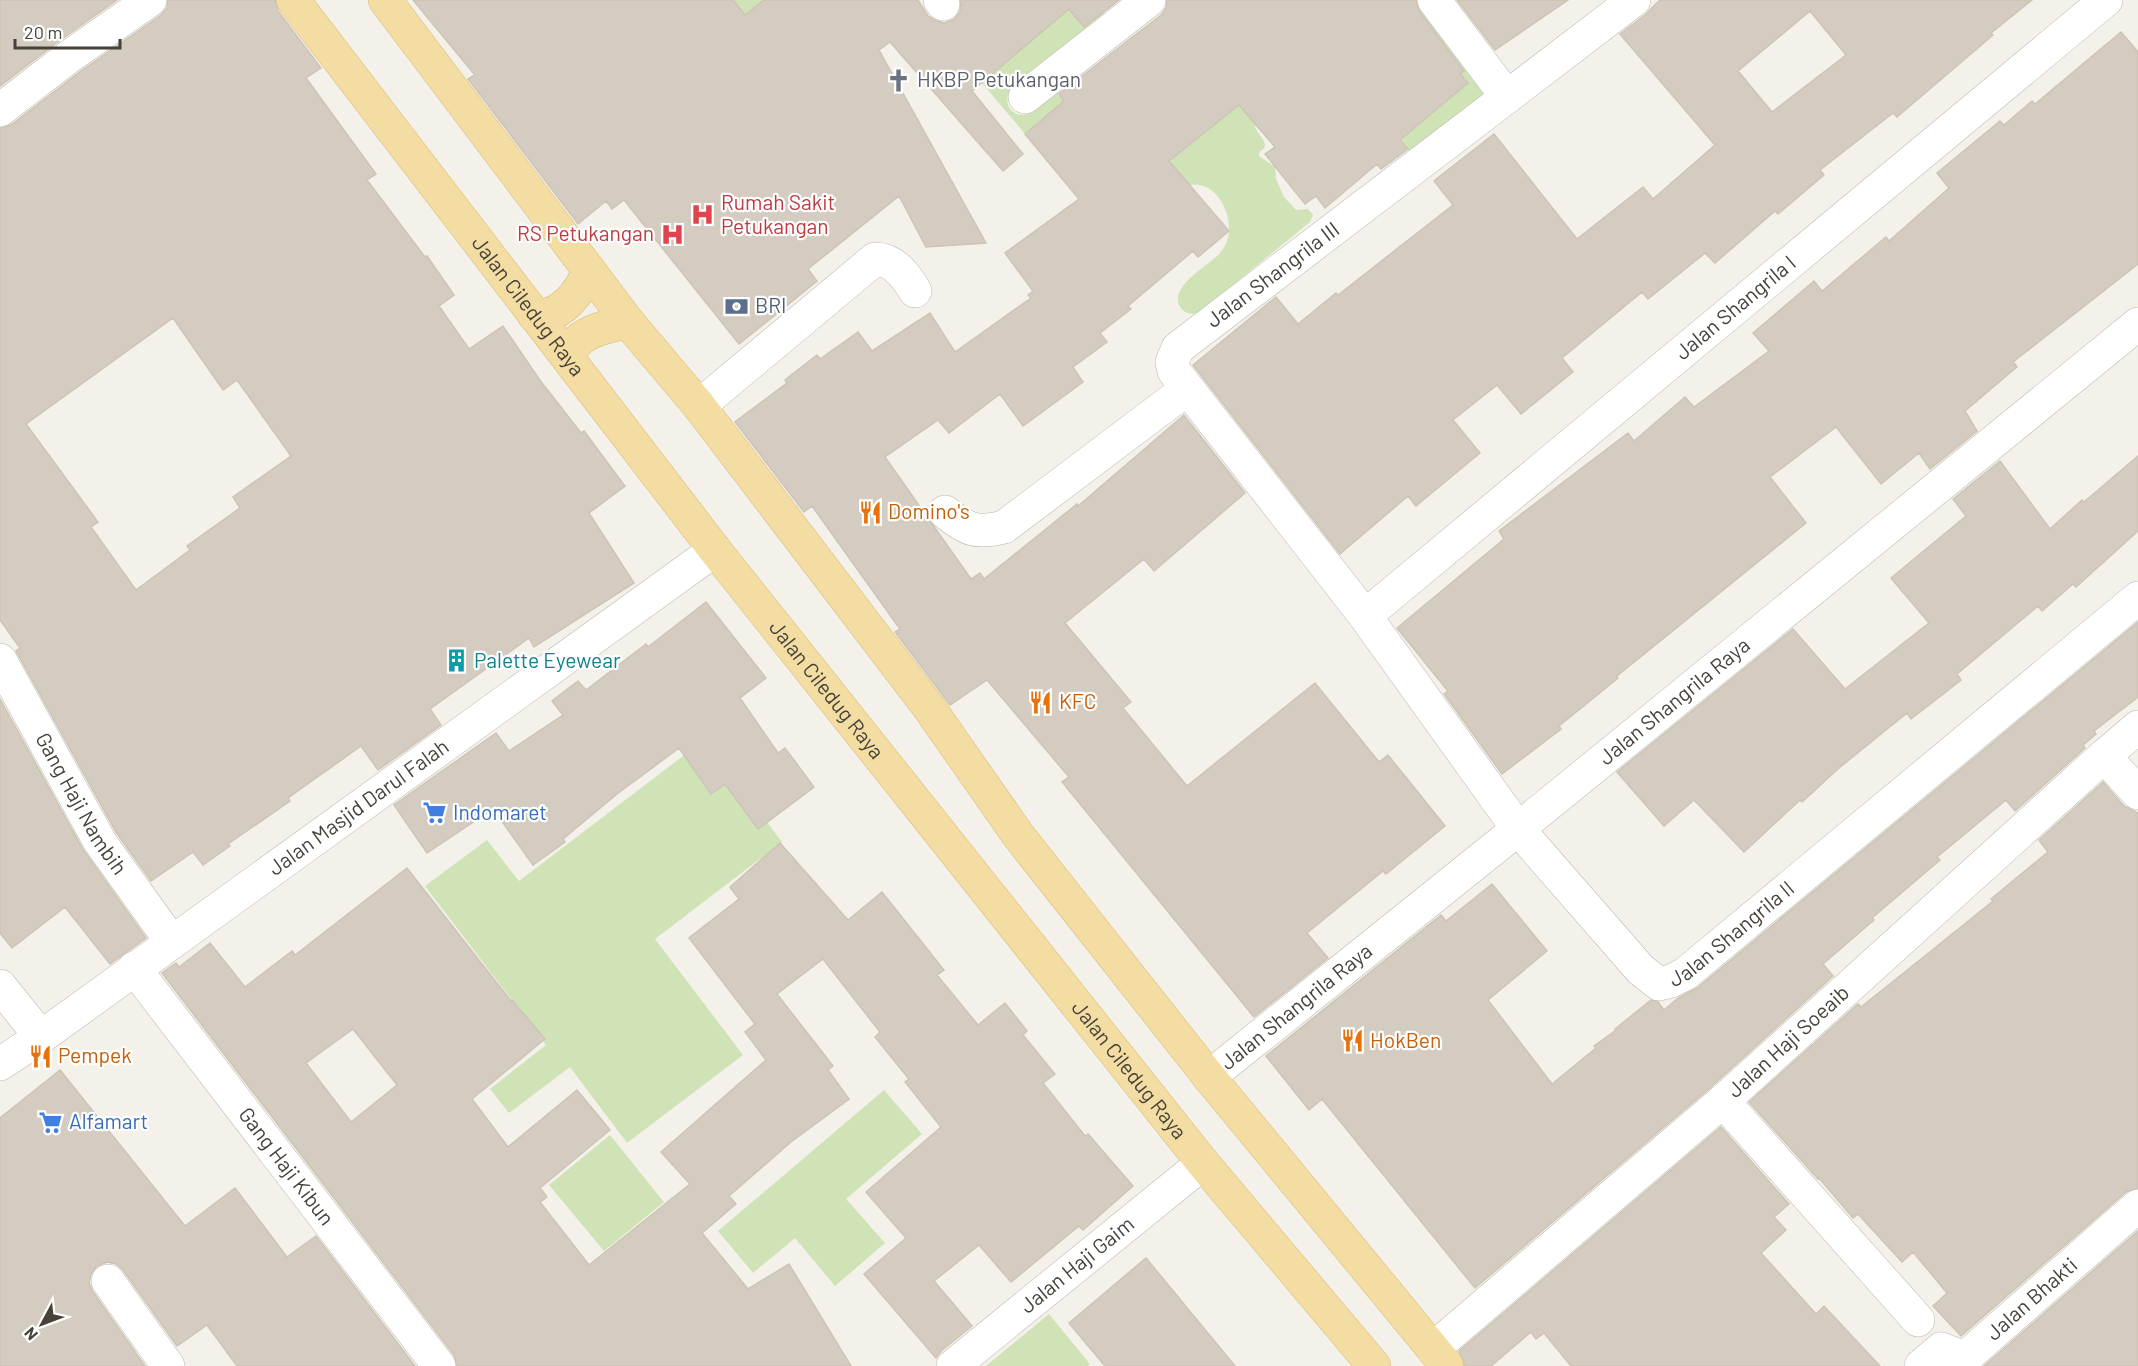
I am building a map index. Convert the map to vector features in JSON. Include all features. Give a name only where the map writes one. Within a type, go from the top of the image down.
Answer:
[{"type":"main road","name":"Jalan Ciledug Raya","points":[[293,0],[715,550],[1203,1163],[1374,1366]]},
{"type":"main road","points":[[385,0],[628,322],[699,406],[930,709],[1018,836],[1209,1077],[1440,1357]]},
{"type":"main road","points":[[534,315],[543,316],[558,310],[583,285],[589,270]]},
{"type":"main road","points":[[569,360],[572,349],[591,332],[605,326],[628,322]]},
{"type":"street","points":[[4,98],[70,56],[150,0]]},
{"type":"street","points":[[1025,97],[1149,0]]},
{"type":"street","points":[[1434,0],[1507,97]]},
{"type":"street","name":"Jalan Shangrila III","points":[[1365,616],[1174,371],[1172,362],[1178,348],[1634,0]]},
{"type":"street","name":"Jalan Shangrila I","points":[[1365,616],[2106,0]]},
{"type":"street","points":[[699,406],[875,260],[882,259],[899,269],[915,291]]},
{"type":"street","name":"Jalan Shangrila Raya","points":[[1209,1077],[1518,829],[2138,324]]},
{"type":"street","points":[[945,512],[961,525],[972,530],[985,532],[1004,527],[1187,388]]},
{"type":"street","name":"Jalan Masjid Darul Falah","points":[[0,1064],[41,1037],[715,550]]},
{"type":"street","name":"Jalan Shangrila II","points":[[1365,616],[1518,829],[1641,970],[1659,984],[1685,974],[2138,598]]},
{"type":"street","name":"Gang Haji Nambih","points":[[0,660],[100,842],[171,942]]},
{"type":"street","name":"Jalan Haji Soeaib","points":[[1440,1357],[2104,756],[2138,728]]},
{"type":"street","points":[[2104,756],[2138,793]]},
{"type":"street","name":"Gang Haji Kibun","points":[[134,968],[439,1366]]},
{"type":"street","points":[[0,986],[41,1037]]},
{"type":"street","points":[[1723,1101],[1918,1320]]},
{"type":"street","name":"Jalan Haji Gaim","points":[[953,1366],[1203,1163]]},
{"type":"street","name":"Jalan Bhakti","points":[[1921,1366],[1941,1349],[1965,1358],[2138,1206]]},
{"type":"street","points":[[108,1281],[168,1366]]},
{"type":"green space","points":[[733,0],[764,0],[745,15]]},
{"type":"green space","points":[[1405,0],[1419,0],[1488,90],[1412,154],[1393,131],[1422,122],[1468,83],[1431,39]]},
{"type":"green space","points":[[1096,2],[1106,15],[1009,92],[1008,106],[1017,114],[1023,115],[1041,106],[1057,92],[1064,101],[1043,130],[1031,141],[982,83],[1069,9],[1073,13]]},
{"type":"green space","points":[[1232,89],[1257,123],[1256,129],[1265,147],[1259,156],[1275,167],[1276,179],[1284,197],[1296,210],[1308,209],[1313,215],[1310,222],[1200,312],[1194,314],[1181,308],[1179,294],[1188,280],[1221,252],[1228,237],[1227,213],[1219,198],[1203,186],[1191,185],[1185,190],[1143,182],[1226,115]]},
{"type":"green space","points":[[704,740],[782,842],[655,939],[743,1055],[627,1143],[570,1067],[509,1113],[490,1089],[546,1045],[425,886],[487,840],[519,881]]},
{"type":"green space","points":[[884,1090],[922,1134],[846,1199],[885,1243],[835,1286],[795,1238],[753,1273],[718,1231]]},
{"type":"green space","points":[[610,1135],[664,1202],[604,1251],[549,1185]]},
{"type":"green space","points":[[1049,1314],[1090,1364],[1087,1366],[986,1366]]},
{"type":"building","points":[[0,0],[117,0],[0,86]]},
{"type":"building","points":[[168,0],[275,0],[278,11],[321,68],[306,78],[376,174],[367,180],[425,257],[427,256],[454,295],[439,306],[469,349],[503,326],[539,379],[581,433],[584,431],[625,486],[589,513],[634,583],[534,647],[529,638],[430,709],[441,725],[378,770],[361,746],[288,798],[290,801],[228,844],[230,846],[203,865],[193,852],[151,881],[116,832],[16,651],[20,648],[0,620],[0,128],[11,125],[81,71],[161,15],[167,8]],"holes":[[[173,318],[223,390],[237,380],[291,456],[233,497],[240,508],[187,546],[190,550],[136,590],[91,527],[98,522],[26,424]]]},
{"type":"building","points":[[413,0],[733,0],[745,15],[764,0],[918,0],[928,16],[945,23],[954,19],[960,12],[961,0],[1119,0],[1084,27],[1069,9],[972,91],[1023,154],[1003,171],[890,42],[879,50],[986,243],[926,247],[899,196],[808,269],[817,281],[739,344],[624,200],[612,209],[606,201],[578,224],[468,79],[475,75]]},
{"type":"building","points":[[1167,0],[1416,0],[1419,11],[1464,71],[1460,74],[1468,83],[1400,140],[1408,149],[1381,169],[1377,164],[1325,208],[1316,196],[1305,204],[1265,154],[1275,147],[1239,105],[1169,161],[1229,231],[1198,257],[1193,251],[1128,306],[1131,309],[1100,333],[1107,342],[1073,367],[1083,382],[1023,426],[1000,394],[949,433],[938,420],[885,457],[971,579],[980,573],[984,579],[1077,504],[1078,506],[1184,415],[1245,493],[1154,571],[1144,559],[1065,623],[1131,702],[1123,708],[1187,786],[1315,683],[1379,762],[1388,755],[1445,826],[1386,874],[1383,871],[1307,933],[1328,958],[1254,1017],[1062,782],[1069,777],[987,680],[950,705],[895,632],[900,629],[812,506],[804,512],[735,422],[787,383],[785,380],[817,355],[820,359],[858,332],[872,351],[930,313],[955,352],[1031,298],[1028,295],[1033,291],[1005,253],[1079,199],[1025,134],[1064,101],[1059,94],[1161,15],[1166,8]]},
{"type":"building","points":[[1457,0],[1568,0],[1495,50]]},
{"type":"building","points":[[1660,0],[2032,0],[1991,33],[1993,35],[1897,117],[1893,113],[1820,170],[1824,175],[1778,214],[1775,211],[1715,263],[1705,253],[1648,299],[1642,292],[1562,358],[1573,372],[1521,414],[1497,385],[1453,420],[1480,453],[1416,506],[1408,496],[1340,554],[1193,365],[1276,297],[1298,324],[1336,293],[1338,295],[1453,205],[1434,181],[1494,134],[1577,239],[1643,187],[1653,199],[1715,145],[1620,34]],"holes":[[[1810,11],[1846,55],[1772,112],[1738,71]]]},
{"type":"building","points":[[2121,32],[2138,52],[2138,264],[2013,362],[2017,367],[1965,411],[1977,431],[1930,469],[1919,453],[1881,484],[1836,427],[1770,477],[1806,523],[1617,676],[1618,678],[1559,726],[1561,729],[1502,774],[1444,694],[1448,691],[1397,628],[1504,539],[1499,531],[1628,433],[1634,441],[1685,397],[1694,407],[1769,351],[1753,333],[1814,281],[1822,291],[1886,237],[1889,241],[1949,188],[1937,173],[2000,121],[2004,125],[2032,101],[2035,104]]},
{"type":"building","points":[[2138,456],[2138,531],[2076,587],[2073,584],[2042,611],[2038,606],[1957,674],[1961,680],[1911,719],[1907,713],[1839,768],[1802,802],[1800,800],[1744,852],[1694,800],[1664,826],[1617,772],[1793,629],[1845,689],[1929,623],[1891,578],[1966,516],[1953,499],[2000,461],[2050,529],[2082,500],[2084,502]]},
{"type":"building","points":[[706,602],[766,678],[740,698],[778,753],[785,748],[814,787],[758,829],[725,784],[711,794],[679,748],[617,794],[563,839],[565,842],[533,865],[493,809],[427,853],[394,805],[496,733],[509,751],[563,715],[552,701],[578,681],[586,690],[646,644],[648,647]]},
{"type":"building","points":[[2138,622],[2138,697],[2094,731],[2096,734],[2083,745],[2085,748],[2015,811],[2006,800],[1937,857],[1940,860],[1872,918],[1874,920],[1823,964],[1833,976],[1711,1087],[1475,1288],[1322,1099],[1309,1110],[1266,1056],[1441,915],[1446,921],[1492,884],[1547,951],[1488,1000],[1552,1084],[1596,1048],[1594,1046],[1651,1000],[1658,1002],[1664,1010],[1678,998],[1697,988]]},
{"type":"building","points":[[0,699],[84,851],[146,938],[110,964],[65,907],[12,948],[0,933]]},
{"type":"building","points":[[2103,782],[2124,806],[2138,813],[2138,1188],[2126,1192],[1961,1336],[1933,1306],[1947,1293],[1913,1252],[1902,1262],[1858,1214],[1853,1218],[1749,1102],[1858,1004],[1861,1007],[1993,901],[1991,899],[2048,852],[2039,840]]},
{"type":"building","points":[[780,843],[848,920],[882,892],[944,970],[937,975],[978,1025],[1005,1003],[1027,1031],[1023,1035],[1055,1074],[1043,1083],[1085,1136],[1088,1134],[1133,1186],[1083,1230],[1079,1226],[1011,1282],[979,1245],[934,1281],[972,1326],[941,1351],[936,1358],[864,1274],[906,1238],[866,1192],[941,1127],[905,1082],[909,1079],[875,1037],[880,1032],[823,959],[777,994],[833,1066],[828,1070],[849,1099],[791,1142],[729,1196],[736,1204],[702,1233],[748,1289],[789,1264],[851,1366],[457,1366],[454,1355],[162,973],[176,963],[179,967],[210,943],[245,987],[292,951],[295,955],[407,868],[511,1001],[545,1039],[472,1099],[508,1147],[577,1090],[610,1130],[540,1188],[547,1197],[540,1202],[589,1265],[690,1184],[661,1152],[766,1060],[745,1032],[755,1024],[689,938],[739,899],[730,887]],"holes":[[[353,1029],[397,1085],[351,1122],[306,1063]]]},
{"type":"building","points":[[60,1070],[185,1226],[235,1188],[287,1257],[316,1236],[415,1366],[237,1366],[207,1325],[177,1346],[123,1270],[116,1264],[107,1262],[97,1266],[91,1274],[89,1283],[145,1366],[0,1366],[0,1118]]},
{"type":"building","points":[[1721,1127],[1789,1204],[1774,1217],[1786,1230],[1761,1253],[1816,1314],[1824,1306],[1880,1366],[1571,1366],[1544,1333],[1536,1339],[1531,1332],[1491,1366],[1465,1366],[1459,1351]]},
{"type":"building","points":[[2138,1231],[2138,1366],[1984,1366]]},
{"type":"building","points":[[1146,1258],[1235,1366],[1105,1366],[1069,1323]]},
{"type":"place","name":"HKBP Petukangan","points":[[899,80]]},
{"type":"place","name":"Rumah Sakit Petukangan","points":[[703,215]]},
{"type":"place","name":"RS Petukangan","points":[[672,234]]},
{"type":"place","name":"BRI","points":[[737,306]]},
{"type":"place","name":"Domino's","points":[[870,512]]},
{"type":"place","name":"Palette Eyewear","points":[[456,661]]},
{"type":"place","name":"KFC","points":[[1041,702]]},
{"type":"place","name":"Indomaret","points":[[435,813]]},
{"type":"place","name":"HokBen","points":[[1352,1041]]},
{"type":"place","name":"Pempek","points":[[40,1056]]},
{"type":"place","name":"Alfamart","points":[[51,1122]]}]
